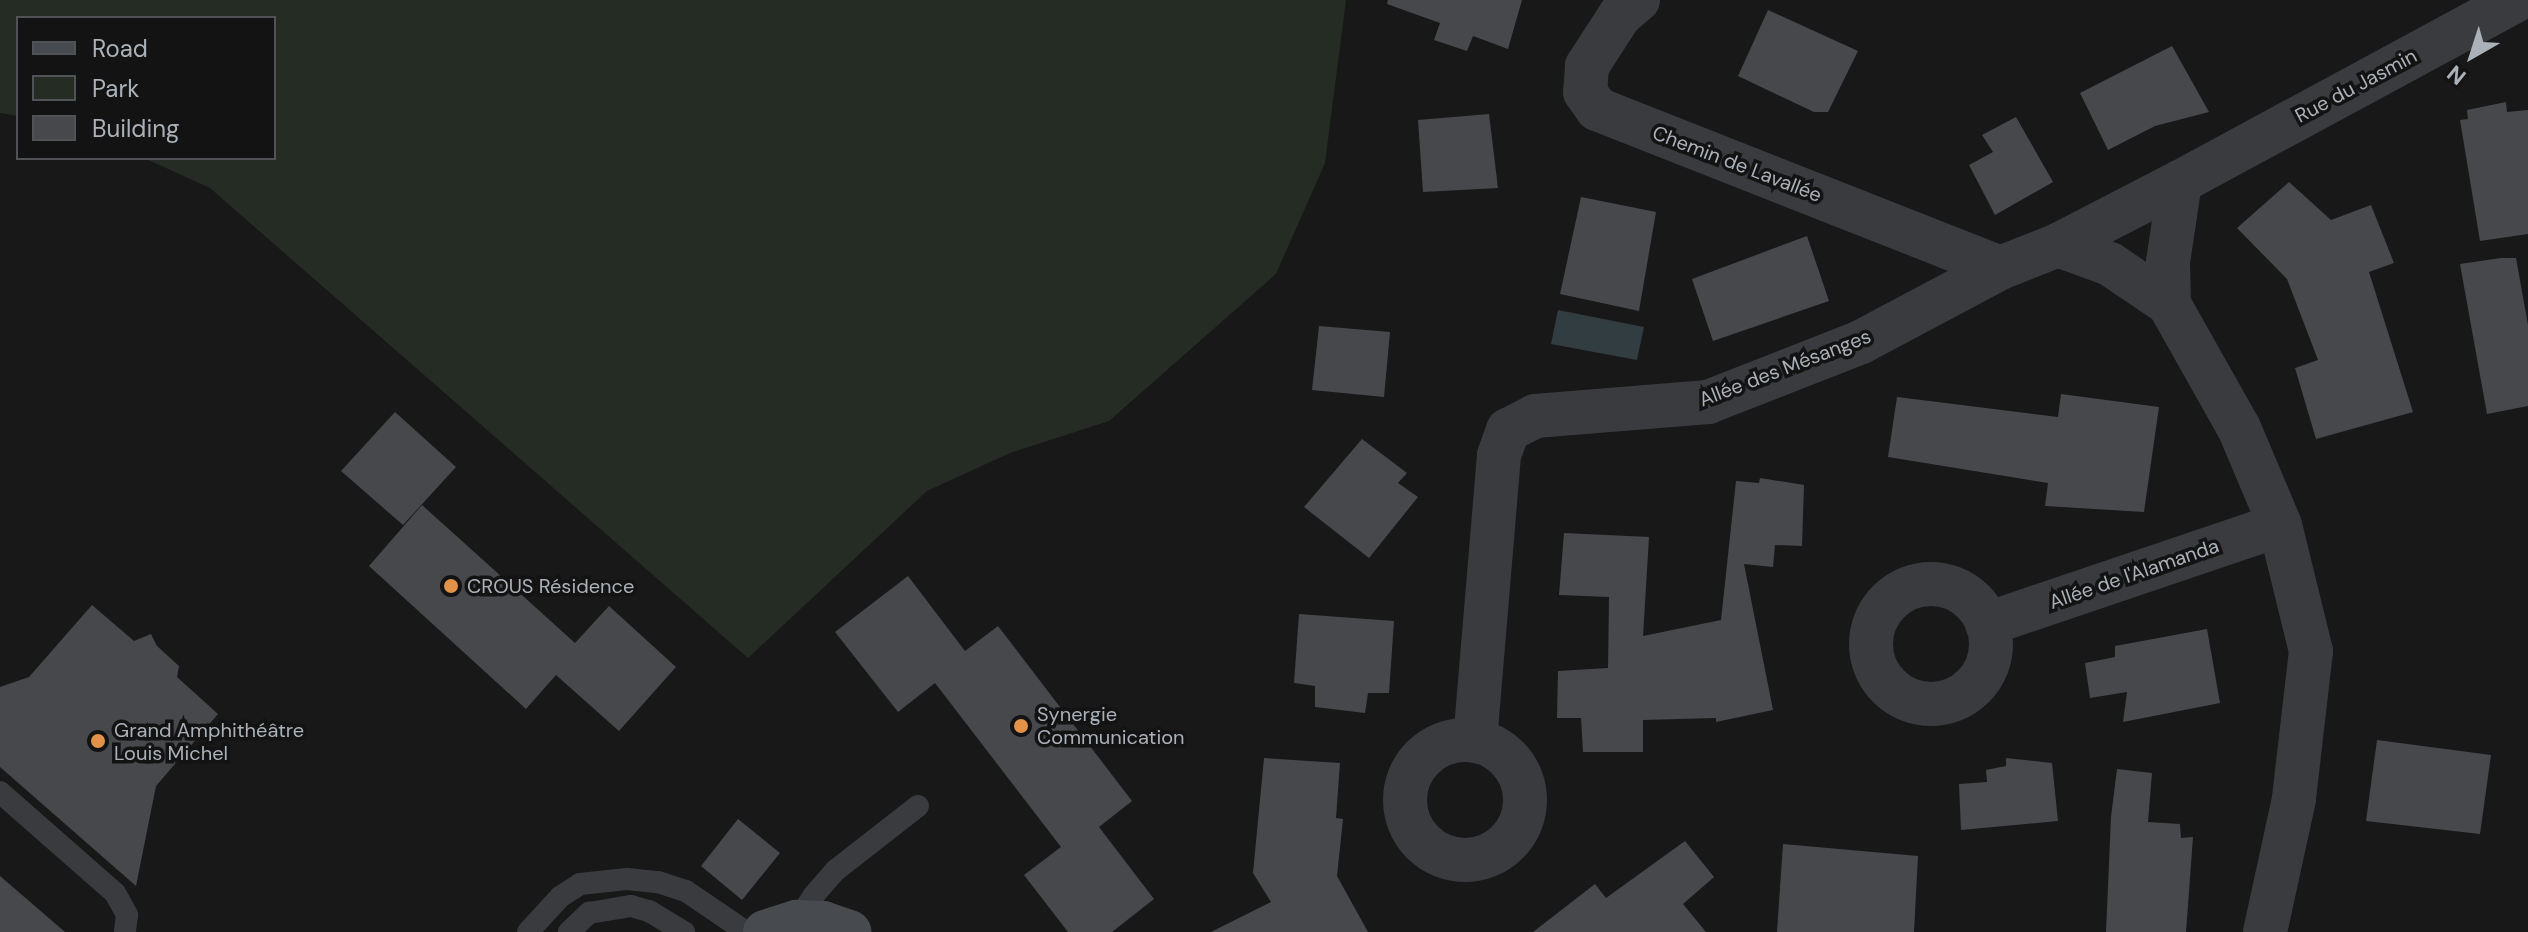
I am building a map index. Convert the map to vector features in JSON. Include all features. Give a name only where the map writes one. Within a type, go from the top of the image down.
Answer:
[{"type":"main road","points":[[781,927],[823,923],[849,932]]},
{"type":"street","name":"Chemin de Lavallée","points":[[1638,0],[1620,15],[1587,66],[1585,92],[1597,109],[2000,268]]},
{"type":"street","name":"Rue du Jasmin","points":[[2281,127],[2516,0]]},
{"type":"street","name":"Allée des Mésanges","points":[[1475,741],[1499,455],[1508,430],[1535,416],[1708,402],[1861,342],[2000,268],[2058,245],[2281,127]]},
{"type":"street","points":[[2169,304],[2171,230],[2180,182]]},
{"type":"street","points":[[2058,245],[2110,264],[2169,304],[2239,428],[2280,525],[2311,651],[2294,799],[2265,932]]},
{"type":"street","name":"Allée de l'Alamanda","points":[[1987,624],[2280,525]]},
{"type":"lane","points":[[0,792],[115,893],[127,915],[125,932]]},
{"type":"lane","points":[[781,927],[836,870],[918,806]]},
{"type":"lane","points":[[528,932],[560,897],[580,884],[627,879],[658,882],[686,891],[746,932]]},
{"type":"lane","points":[[569,932],[589,913],[631,906],[664,918],[684,932]]},
{"type":"green space","points":[[0,0],[1346,0],[1325,163],[1276,274],[1109,421],[1010,453],[927,491],[748,658],[210,188],[148,160],[276,160],[276,16],[16,16],[16,116],[0,113]]},
{"type":"shaded area","points":[[1558,310],[1644,327],[1637,360],[1551,344]]},
{"type":"building","points":[[1388,0],[1522,0],[1508,49],[1473,36],[1467,51],[1434,40],[1440,23],[1387,4]]},
{"type":"building","points":[[1768,10],[1858,51],[1828,112],[1814,112],[1738,76]]},
{"type":"building","points":[[2172,46],[2209,112],[2155,126],[2108,150],[2080,93]]},
{"type":"building","points":[[2506,102],[2507,112],[2528,110],[2528,234],[2480,241],[2460,120],[2468,119],[2467,110]]},
{"type":"building","points":[[1489,114],[1498,188],[1423,192],[1418,120]]},
{"type":"building","points":[[2016,117],[2053,182],[1995,215],[1969,165],[1993,152],[1982,135]]},
{"type":"building","points":[[2289,182],[2331,220],[2371,205],[2394,263],[2369,272],[2413,412],[2316,439],[2295,368],[2318,360],[2287,279],[2237,228]]},
{"type":"building","points":[[1581,197],[1656,212],[1639,311],[1560,294]]},
{"type":"building","points":[[1807,236],[1829,301],[1713,341],[1692,279]]},
{"type":"building","points":[[2516,258],[2528,325],[2528,406],[2487,414],[2460,264]]},
{"type":"building","points":[[1319,326],[1390,332],[1384,397],[1312,390]]},
{"type":"building","points":[[2061,394],[2159,407],[2144,512],[2045,506],[2048,483],[1888,457],[1897,397],[2058,417]]},
{"type":"building","points":[[395,412],[456,467],[403,525],[341,471]]},
{"type":"building","points":[[1362,439],[1407,473],[1398,483],[1418,497],[1369,558],[1304,507]]},
{"type":"building","points":[[1760,478],[1804,485],[1802,546],[1775,545],[1773,567],[1744,564],[1773,710],[1716,722],[1716,718],[1643,720],[1643,752],[1583,752],[1581,718],[1557,718],[1558,671],[1608,668],[1609,597],[1559,595],[1564,533],[1649,537],[1643,636],[1721,620],[1736,481],[1759,483]]},
{"type":"building","name":"CROUS Résidence","points":[[422,505],[575,643],[609,606],[676,667],[619,731],[556,675],[526,709],[369,566]]},
{"type":"building","points":[[908,576],[965,651],[998,626],[1132,801],[1099,827],[1154,899],[1112,932],[1068,932],[1024,875],[1061,847],[935,683],[898,712],[835,632]]},
{"type":"building","name":"Grand Amphithéâtre Louis Michel","points":[[92,605],[134,641],[151,634],[157,646],[179,666],[177,677],[218,714],[156,786],[136,886],[0,767],[0,687],[29,677]]},
{"type":"building","points":[[1299,614],[1394,621],[1389,693],[1368,693],[1365,713],[1315,707],[1315,686],[1294,683]]},
{"type":"building","points":[[2207,629],[2220,703],[2123,722],[2127,692],[2090,698],[2085,663],[2115,657],[2115,646]]},
{"type":"building","points":[[2377,740],[2491,755],[2480,834],[2366,821]]},
{"type":"building","points":[[1264,758],[1340,763],[1336,818],[1343,819],[1337,876],[1368,932],[1211,932],[1271,902],[1253,873]]},
{"type":"building","points":[[2006,758],[2052,763],[2058,821],[1961,830],[1959,784],[1987,782],[1986,770],[2006,766]]},
{"type":"building","points":[[2117,769],[2152,773],[2148,822],[2180,824],[2181,838],[2193,837],[2186,932],[2106,932],[2111,817]]},
{"type":"building","points":[[738,819],[780,853],[742,900],[701,866]]},
{"type":"building","points":[[1685,841],[1714,877],[1683,904],[1706,932],[1533,932],[1595,884],[1606,898]]},
{"type":"building","points":[[1783,844],[1918,856],[1914,932],[1777,932]]},
{"type":"building","points":[[0,876],[65,932],[0,932]]},
{"type":"place","name":"CROUS Résidence","points":[[451,586]]},
{"type":"place","name":"Synergie Communication","points":[[1021,726]]},
{"type":"place","name":"Grand Amphithéâtre Louis Michel","points":[[98,741]]}]
